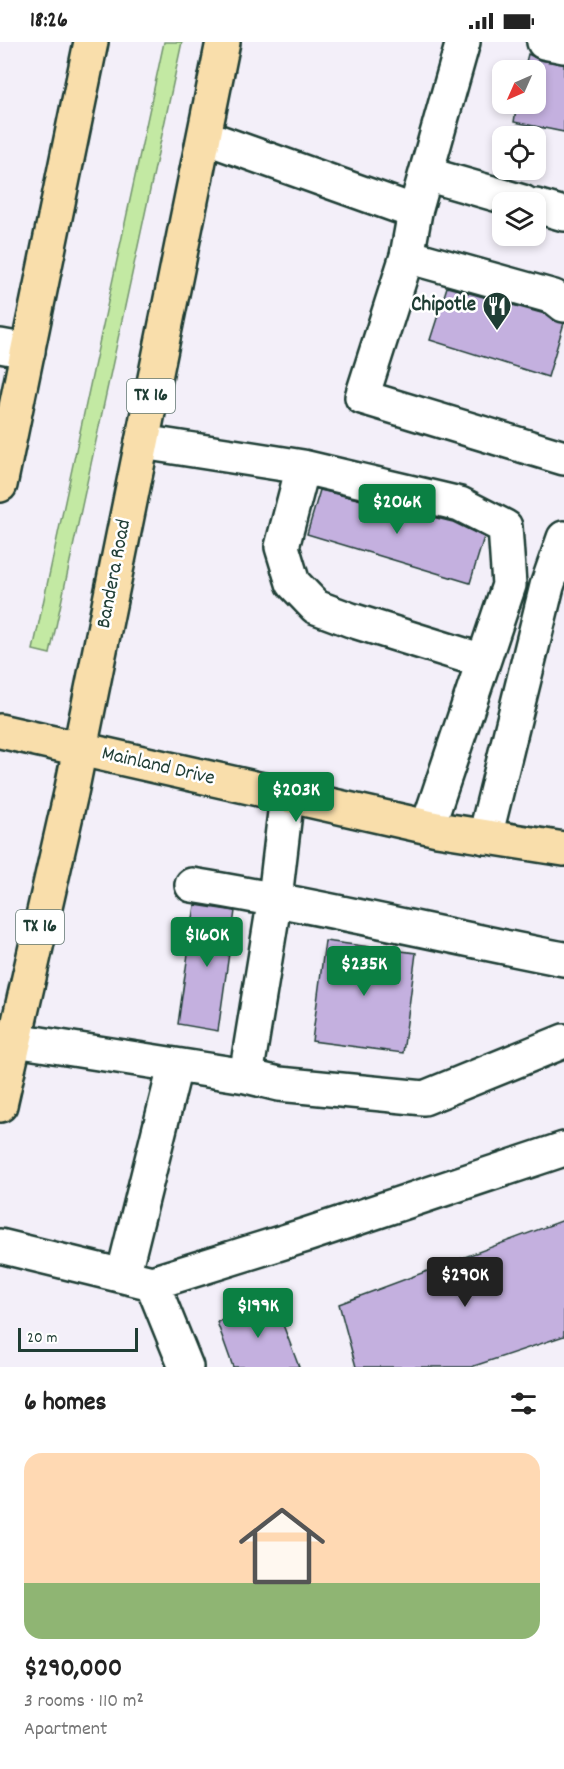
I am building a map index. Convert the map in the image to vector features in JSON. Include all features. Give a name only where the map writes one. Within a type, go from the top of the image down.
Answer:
[{"type":"main road","points":[[0,485],[14,349],[91,42]]},
{"type":"main road","name":"Bandera Road","points":[[0,1105],[80,749],[223,42]]},
{"type":"main road","name":"Mainland Drive","points":[[0,731],[485,837],[564,849]]},
{"type":"lane","points":[[463,42],[415,212],[407,256],[362,397],[562,448]]},
{"type":"lane","points":[[544,42],[564,46]]},
{"type":"lane","points":[[205,137],[415,212]]},
{"type":"lane","points":[[426,174],[492,193]]},
{"type":"lane","points":[[546,209],[564,214]]},
{"type":"lane","points":[[407,256],[554,297],[564,306]]},
{"type":"lane","points":[[142,442],[303,467],[460,504],[505,527],[509,585],[428,825]]},
{"type":"lane","points":[[303,467],[282,547],[293,583],[316,608],[483,661]]},
{"type":"lane","points":[[485,837],[547,586],[564,538]]},
{"type":"lane","points":[[246,1076],[275,898],[287,795]]},
{"type":"lane","points":[[192,885],[275,898],[445,936],[564,959]]},
{"type":"lane","points":[[15,1040],[175,1067],[246,1076],[279,1084],[424,1098],[564,1041]]},
{"type":"lane","points":[[175,1067],[138,1280],[186,1367]]},
{"type":"lane","points":[[0,1246],[138,1280],[317,1231],[564,1149]]},
{"type":"green space","points":[[164,42],[182,42],[50,654],[33,650]]},
{"type":"building","points":[[528,54],[540,60],[526,60]]},
{"type":"building","points":[[546,61],[564,64],[564,132],[546,128],[546,126],[514,122],[515,114],[546,114]]},
{"type":"building","name":"Chipotle","points":[[447,287],[545,314],[553,320],[564,323],[548,377],[430,340]]},
{"type":"building","points":[[320,490],[453,522],[484,537],[470,583],[307,534]]},
{"type":"building","points":[[195,905],[235,911],[218,1031],[178,1024]]},
{"type":"building","points":[[325,941],[416,953],[403,1053],[312,1041]]},
{"type":"building","points":[[564,1220],[564,1336],[471,1367],[356,1367],[339,1304]]},
{"type":"building","points":[[274,1301],[299,1367],[233,1367],[217,1322]]},
{"type":"place","name":"Chipotle","points":[[497,332]]}]
